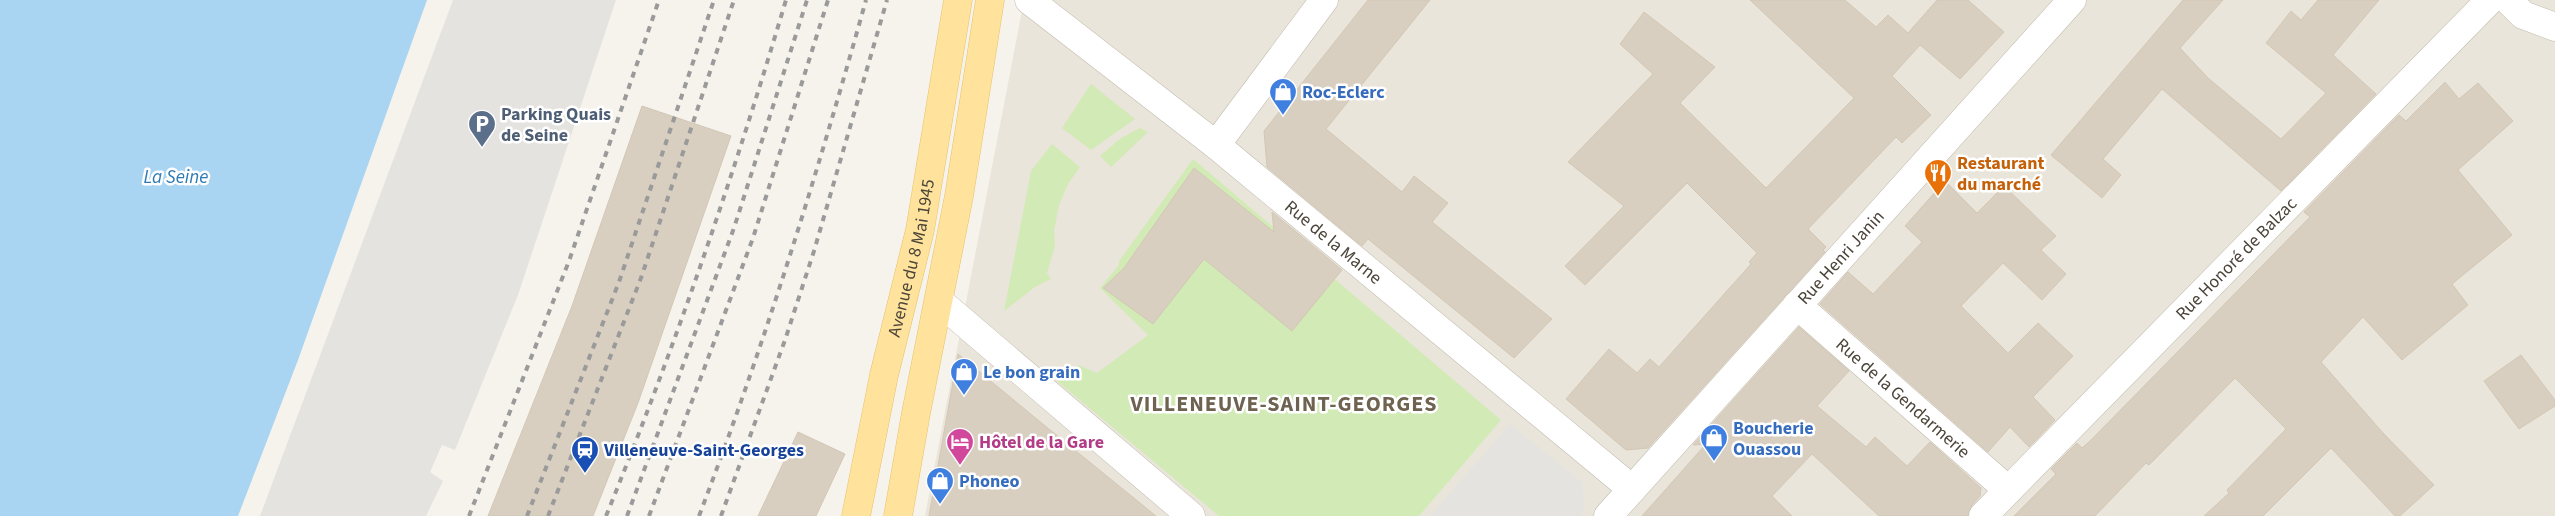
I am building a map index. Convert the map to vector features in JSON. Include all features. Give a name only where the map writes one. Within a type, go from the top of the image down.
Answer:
[{"type":"main road","name":"Avenue du 8 Mai 1945","points":[[856,516],[884,374],[920,230],[958,0]]},
{"type":"main road","name":"Avenue du 8 Mai 1945","points":[[898,516],[916,413],[940,302],[959,196],[990,0]]},
{"type":"street","name":"Rue de la Marne","points":[[1029,0],[1216,145],[1632,489]]},
{"type":"street","points":[[1216,145],[1324,0]]},
{"type":"street","name":"Rue Henri Janin","points":[[1608,516],[2072,0]]},
{"type":"street","name":"Rue Honoré de Balzac","points":[[1983,516],[2490,0]]},
{"type":"street","points":[[2508,0],[2523,15],[2555,27]]},
{"type":"street","points":[[940,302],[1191,516]]},
{"type":"street","name":"Rue de la Gendarmerie","points":[[1797,305],[2008,490]]},
{"type":"shaded area","name":"Parking Quais de Seine","points":[[453,0],[616,0],[518,295],[455,450],[442,445],[430,472],[443,481],[426,516],[260,516]]},
{"type":"shaded area","points":[[1024,0],[2555,0],[2555,516],[925,516]]},
{"type":"shaded area","points":[[1510,424],[1583,483],[1584,511],[1580,516],[1430,516]]},
{"type":"green space","points":[[1091,84],[1135,119],[1091,150],[1062,128]]},
{"type":"green space","points":[[1140,128],[1148,132],[1111,167],[1100,156],[1121,138]]},
{"type":"green space","points":[[1052,144],[1080,167],[1068,184],[1059,205],[1054,231],[1055,246],[1047,273],[1051,279],[1035,287],[1004,311],[1031,171]]},
{"type":"green space","points":[[1193,159],[1501,420],[1419,516],[1219,516],[1057,381],[1078,365],[1097,373],[1148,335],[1100,288],[1119,265],[1119,261]]},
{"type":"water","name":"La Seine","points":[[0,0],[427,0],[298,360],[238,516],[0,516]]},
{"type":"building","points":[[1368,0],[1430,0],[1326,129],[1402,192],[1414,176],[1448,203],[1432,222],[1552,319],[1514,358],[1368,239],[1362,246],[1267,167],[1264,131]]},
{"type":"building","points":[[1750,0],[1845,0],[1876,27],[1888,15],[1908,33],[1937,0],[1968,0],[2004,32],[1960,79],[1920,45],[1892,76],[1931,115],[1902,143],[1896,137],[1808,229],[1826,247],[1823,250],[1825,252],[1648,448],[1626,450],[1566,399],[1609,349],[1637,373],[1650,359],[1659,367],[1751,264],[1749,262],[1757,253],[1687,183],[1585,285],[1565,266],[1624,206],[1568,162],[1653,74],[1620,44],[1644,12],[1715,67],[1680,103],[1766,188],[1854,98]]},
{"type":"building","points":[[2183,0],[2223,0],[2180,48],[2208,78],[2281,139],[2326,93],[2266,43],[2291,11],[2301,20],[2318,0],[2379,0],[2333,55],[2376,94],[2281,191],[2162,89],[2103,159],[2121,175],[2102,198],[2051,155]]},
{"type":"building","points":[[2445,82],[2459,99],[2478,83],[2513,121],[2458,170],[2512,235],[2452,284],[2468,305],[2402,360],[2363,317],[2321,362],[2383,433],[2434,485],[2400,516],[2395,516],[2331,448],[2263,516],[2204,516],[2229,493],[2227,490],[2286,429],[2235,378],[2149,465],[2146,463],[2095,516],[2014,516],[2056,474],[2051,469],[2077,443],[2082,448],[2090,441],[2310,217],[2304,212],[2399,115],[2406,121]]},
{"type":"building","points":[[642,106],[731,136],[638,403],[593,516],[488,516],[572,306]]},
{"type":"building","points":[[1194,168],[1274,232],[1272,212],[1342,270],[1292,331],[1204,259],[1153,324],[1103,288],[1124,268]]},
{"type":"building","points":[[1945,181],[1977,213],[2004,186],[2056,236],[2041,250],[2066,274],[2042,300],[2003,263],[1961,306],[2008,353],[2038,323],[2073,356],[2033,397],[2055,420],[2029,447],[2010,427],[1988,452],[1820,304],[1848,272],[1873,294],[1922,242],[1905,226]]},
{"type":"building","points":[[1799,327],[1849,371],[1817,406],[1866,447],[1875,437],[1907,466],[1930,442],[1981,488],[1980,496],[1972,505],[1968,516],[1879,516],[1812,454],[1772,496],[1792,516],[1642,516],[1706,444],[1693,445]]},
{"type":"building","points":[[958,354],[1044,425],[1156,516],[929,516]]},
{"type":"building","points":[[2521,355],[2555,400],[2555,406],[2519,429],[2484,381]]},
{"type":"building","points":[[798,432],[845,454],[816,516],[758,516]]},
{"type":"railway","points":[[469,516],[569,261],[659,0]]},
{"type":"railway","points":[[527,516],[619,282],[714,0]]},
{"type":"railway","points":[[548,516],[641,278],[734,0]]},
{"type":"railway","points":[[606,516],[680,325],[746,131],[786,0]]},
{"type":"railway","points":[[627,516],[734,228],[807,0]]},
{"type":"railway","points":[[649,516],[753,238],[828,0]]},
{"type":"railway","points":[[699,516],[746,388],[789,260],[866,0]]},
{"type":"railway","points":[[721,516],[785,340],[814,251],[887,0]]},
{"type":"place","name":"Roc-Eclerc","points":[[1283,116]]},
{"type":"place","name":"Parking Quais de Seine","points":[[482,148]]},
{"type":"place","name":"Restaurant du marché","points":[[1938,197]]},
{"type":"place","name":"Le bon grain","points":[[964,396]]},
{"type":"place","name":"Boucherie Ouassou","points":[[1714,462]]},
{"type":"place","name":"Hôtel de la Gare","points":[[960,466]]},
{"type":"place","name":"Villeneuve-Saint-Georges","points":[[585,474]]},
{"type":"place","name":"Phoneo","points":[[940,505]]},
{"type":"district","name":"VILLENEUVE-SAINT-GEORGES","points":[[1284,403]]}]
